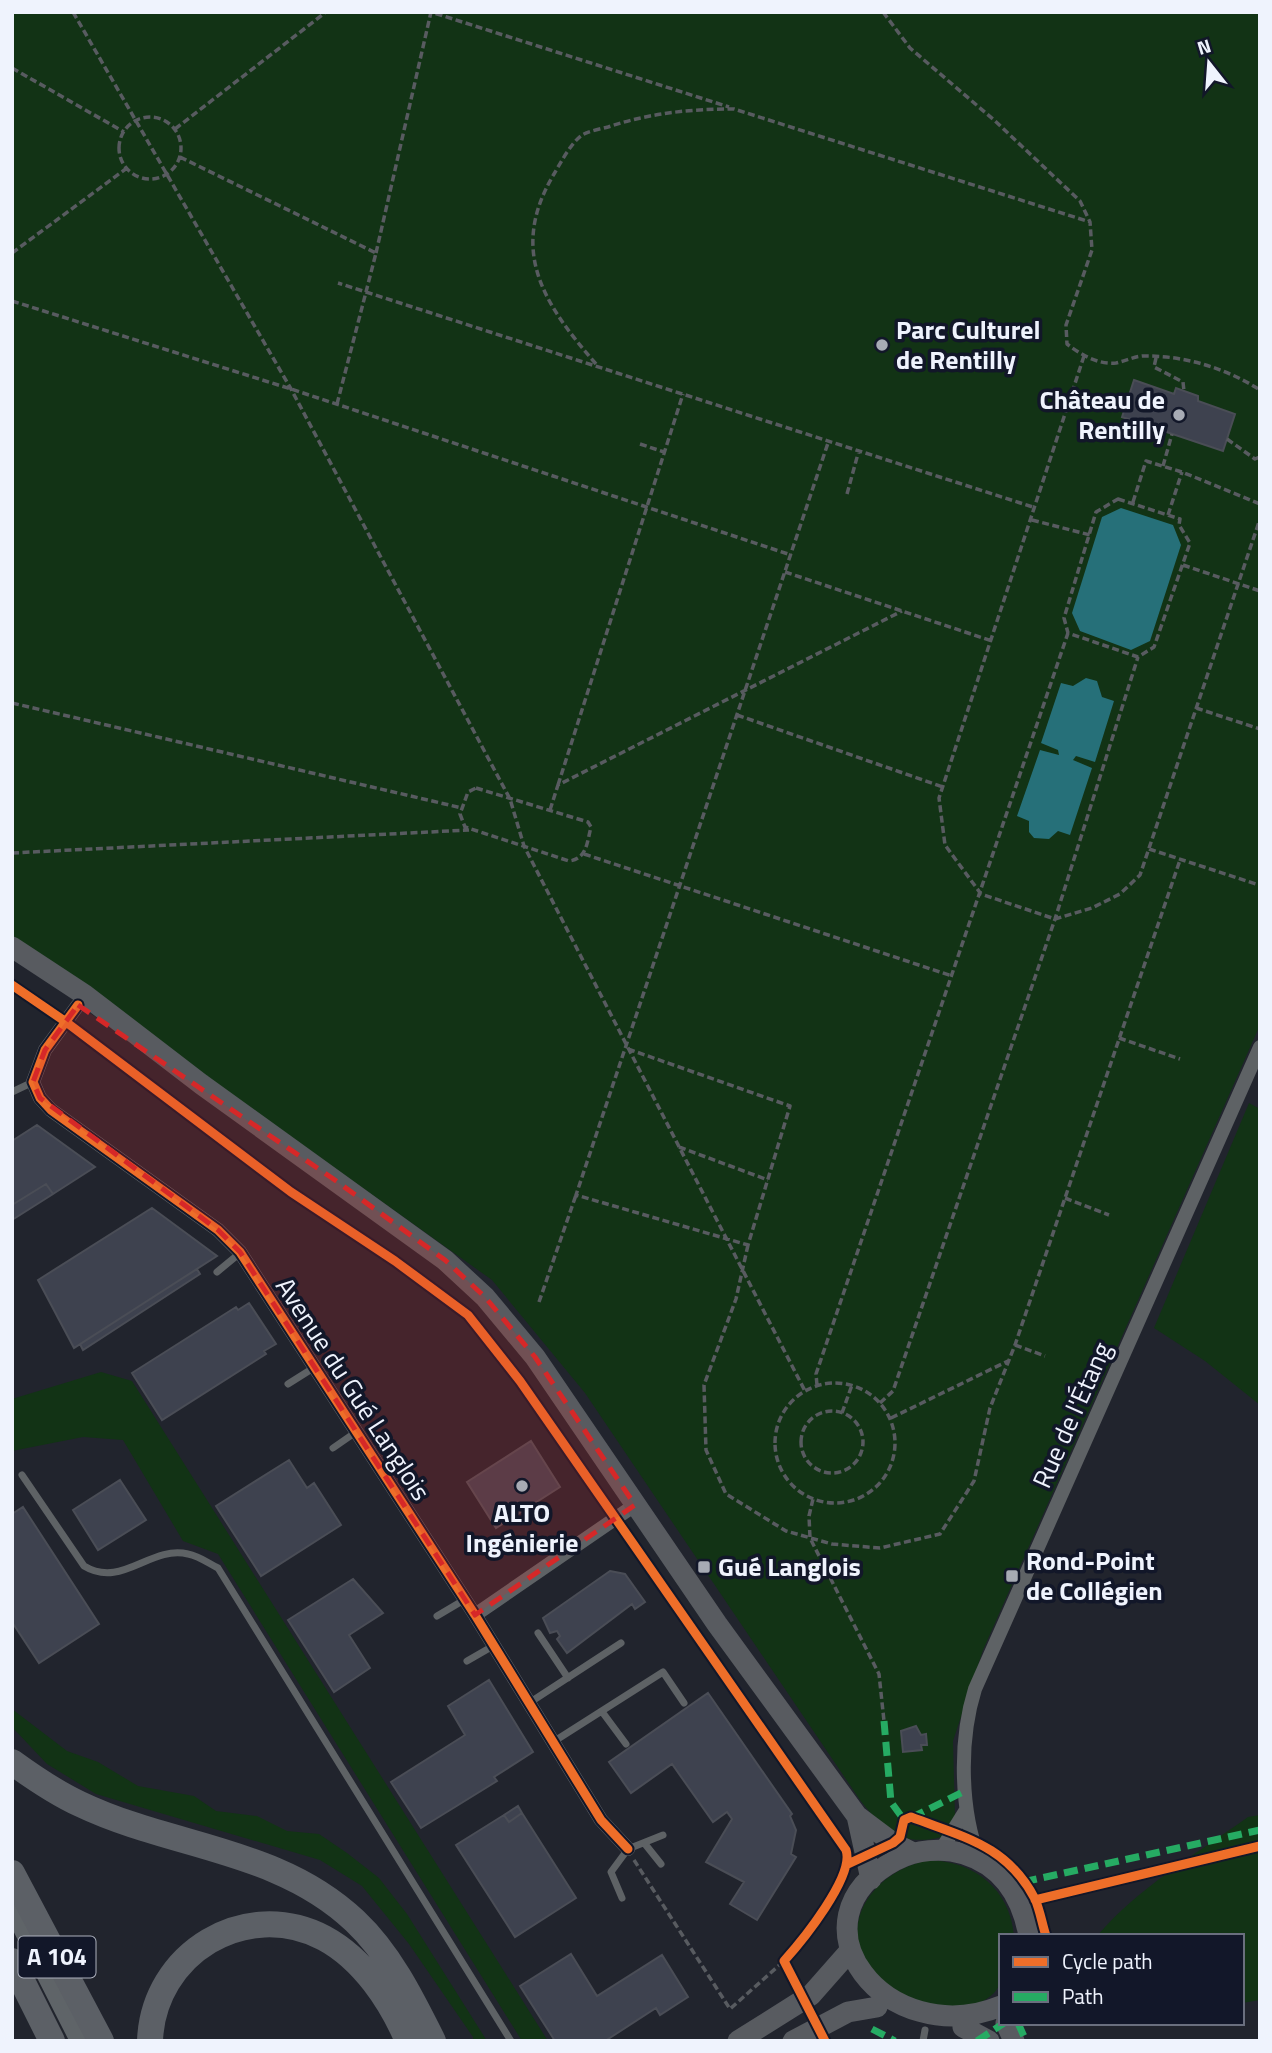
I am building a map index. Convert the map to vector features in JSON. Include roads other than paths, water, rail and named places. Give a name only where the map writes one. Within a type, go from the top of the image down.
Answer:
[{"type":"highway","points":[[12,1762],[43,1784],[81,1805],[247,1858],[307,1884],[357,1923],[374,1942],[414,2004],[433,2041]]},
{"type":"highway","name":"A 104","points":[[12,1873],[101,2041]]},
{"type":"highway","points":[[150,2041],[159,1996],[181,1962],[197,1947],[234,1928],[277,1924],[302,1928],[323,1938],[356,1962],[382,1993],[408,2041]]},
{"type":"highway","name":"A 104","points":[[12,1961],[52,2041]]},
{"type":"main road","points":[[12,947],[85,995],[201,1084],[445,1260],[485,1297],[535,1357],[717,1624],[857,1816],[893,1843],[913,1853]]},
{"type":"main road","points":[[12,953],[78,1005],[201,1084]]},
{"type":"main road","points":[[857,1816],[872,1879]]},
{"type":"main road","points":[[999,2008],[984,2019],[963,2028],[924,2035],[899,2022],[877,2007],[858,1982],[848,1953],[852,1913],[872,1879],[891,1863],[913,1853],[941,1850],[979,1859],[1004,1877],[1014,1889],[1025,1912],[1029,1934]]},
{"type":"main road","points":[[12,1903],[82,2041]]},
{"type":"main road","points":[[738,2041],[811,1995],[848,1953]]},
{"type":"main road","points":[[793,2041],[848,2012],[877,2007]]},
{"type":"main road","points":[[1007,2025],[1014,2041]]},
{"type":"main road","points":[[963,2028],[989,2041]]},
{"type":"street","points":[[33,1082],[45,1050],[78,1005]]},
{"type":"street","name":"Rue de l'Étang","points":[[979,1859],[966,1810],[964,1739],[965,1719],[975,1689],[1260,1047]]},
{"type":"street","name":"Avenue du Gué Langlois","points":[[33,1082],[40,1098],[51,1110],[218,1230],[240,1252],[475,1615],[601,1820],[628,1849]]},
{"type":"street","points":[[475,1615],[635,1505]]},
{"type":"street","points":[[941,1850],[966,1810]]},
{"type":"lane","points":[[12,1091],[33,1082]]},
{"type":"lane","points":[[217,1272],[240,1252]]},
{"type":"lane","points":[[288,1384],[316,1367]]},
{"type":"lane","points":[[333,1448],[356,1432]]},
{"type":"lane","points":[[22,1475],[84,1566],[96,1573],[116,1574],[164,1554],[186,1553],[218,1568],[511,2041]]},
{"type":"lane","points":[[437,1616],[464,1600]]},
{"type":"lane","points":[[538,1633],[568,1678]]},
{"type":"lane","points":[[528,1703],[621,1643]]},
{"type":"lane","points":[[467,1661],[493,1646]]},
{"type":"lane","points":[[553,1742],[603,1713],[663,1672],[684,1703]]},
{"type":"lane","points":[[603,1713],[625,1744]]},
{"type":"lane","points":[[622,1898],[611,1872],[628,1849],[663,1835]]},
{"type":"lane","points":[[645,1844],[661,1864]]},
{"type":"water","points":[[1121,508],[1173,525],[1181,545],[1150,641],[1131,650],[1080,631],[1072,613],[1102,517]]},
{"type":"water","points":[[1086,678],[1097,681],[1102,697],[1114,701],[1095,762],[1076,756],[1073,760],[1092,768],[1070,835],[1058,831],[1049,839],[1034,838],[1029,832],[1029,821],[1017,816],[1040,750],[1059,755],[1058,750],[1041,743],[1061,683],[1073,686]]},
{"type":"place","name":"Parc Culturel de Rentilly","points":[[882,345]]},
{"type":"place","name":"Château de Rentilly","points":[[1179,415]]},
{"type":"place","name":"ALTO Ingénierie","points":[[522,1486]]},
{"type":"place","name":"Gué Langlois","points":[[704,1567]]},
{"type":"place","name":"Rond-Point de Collégien","points":[[1012,1576]]}]
